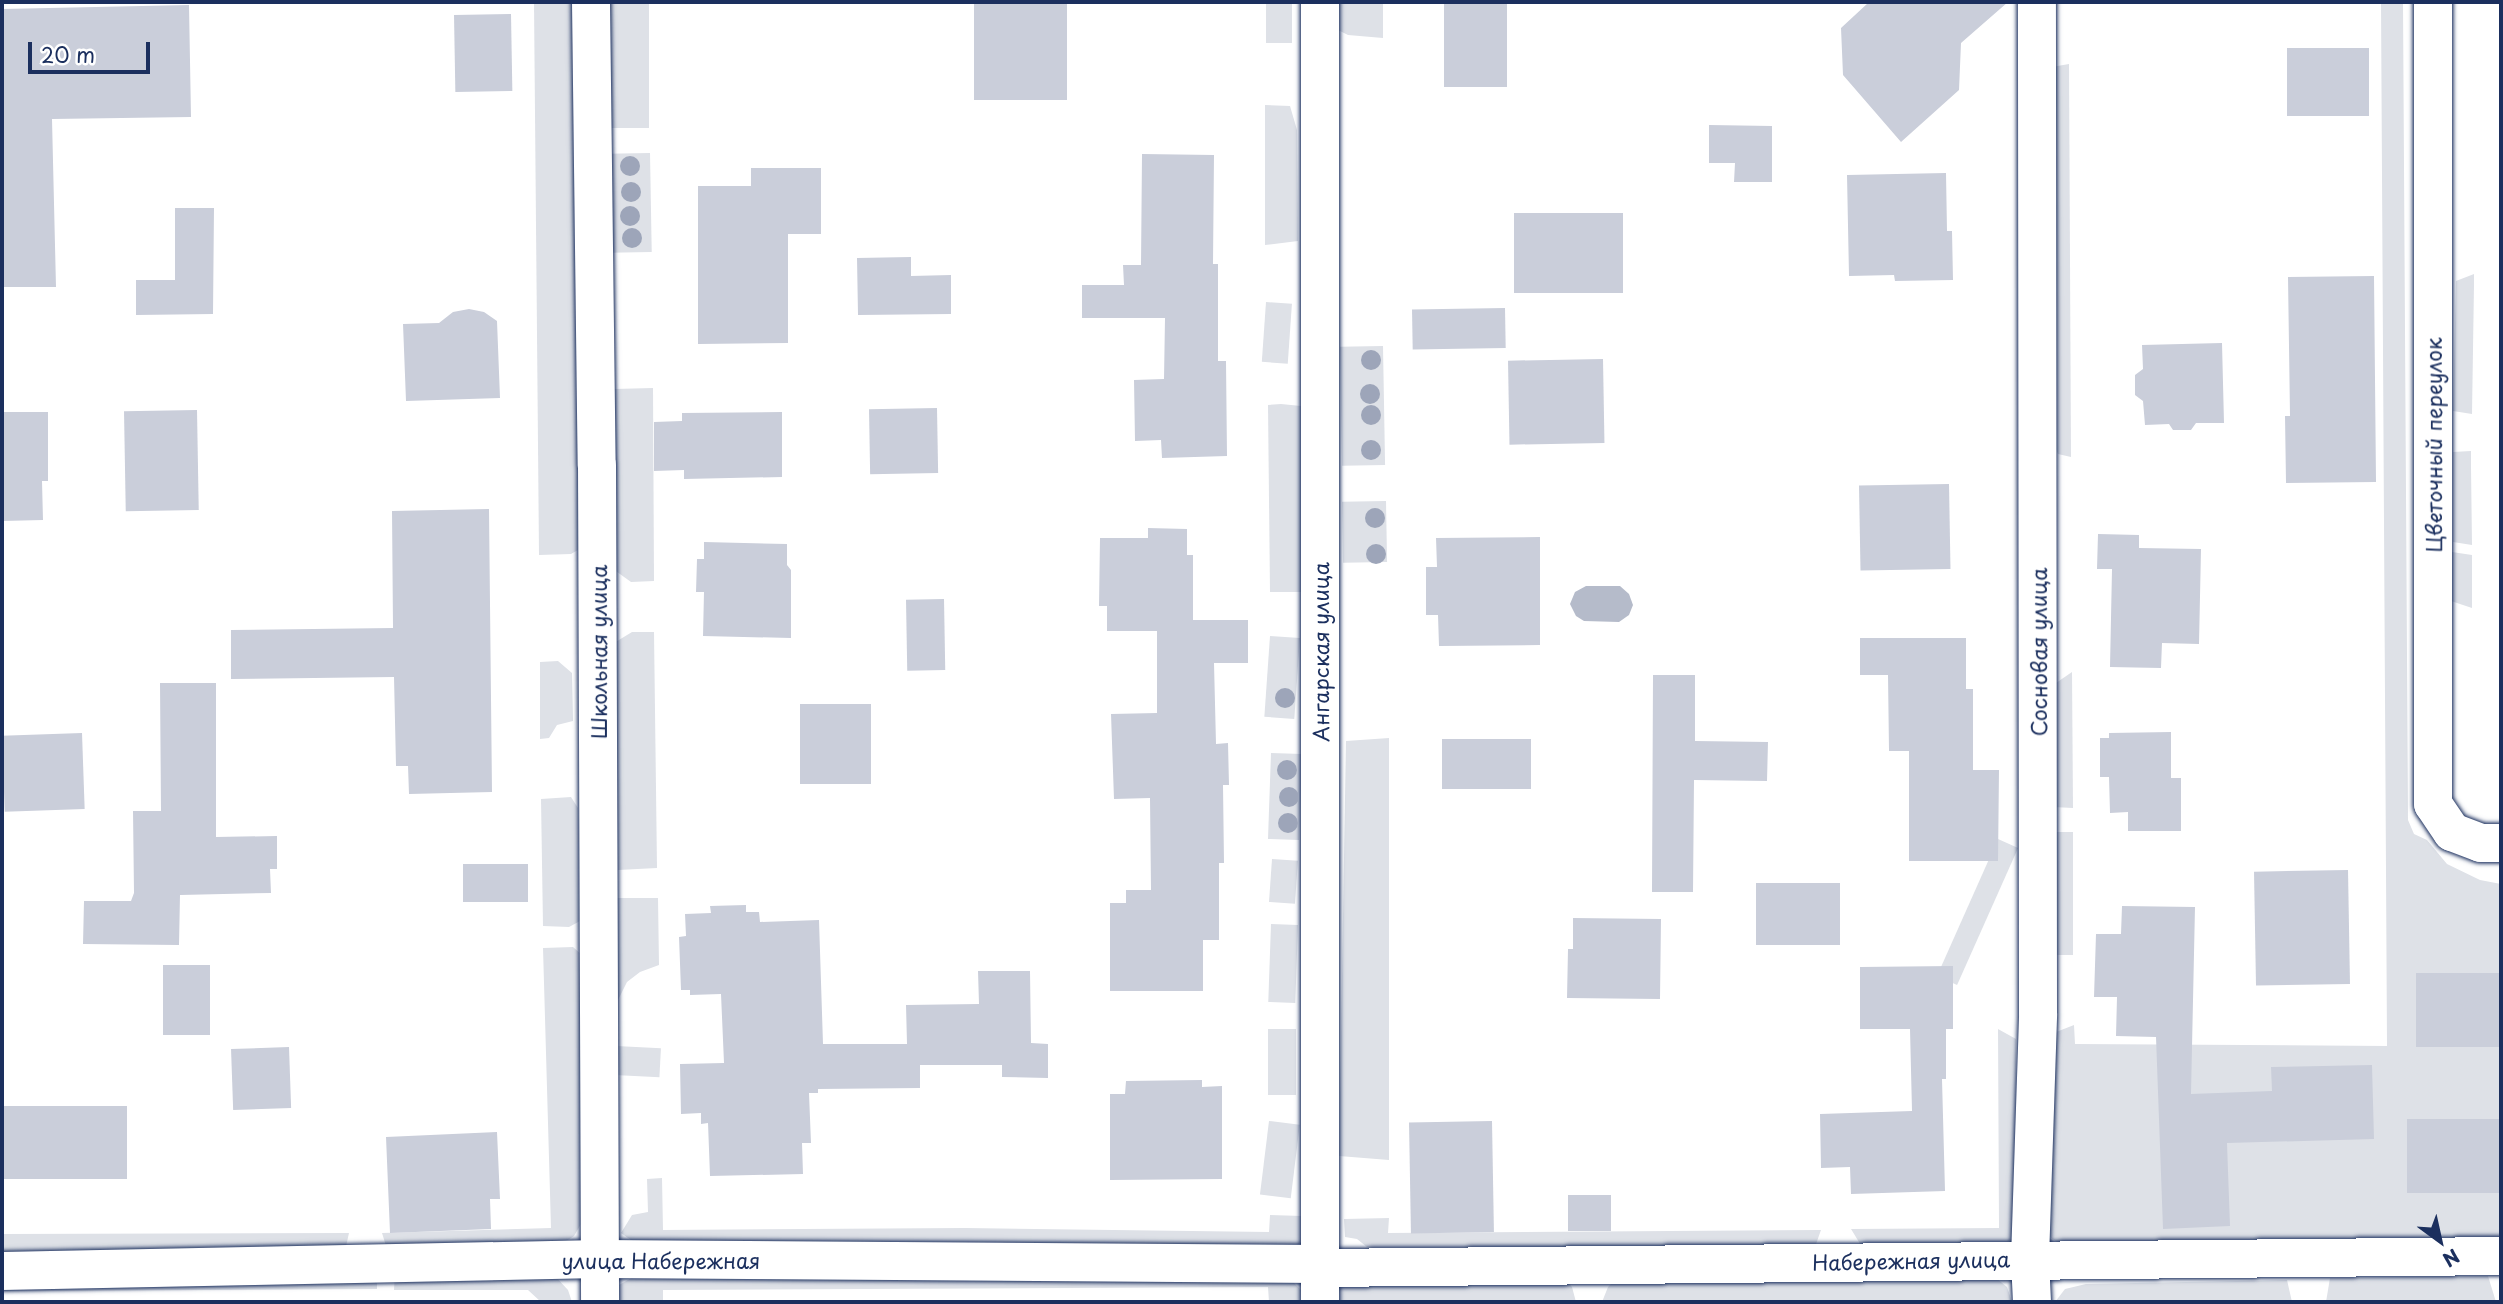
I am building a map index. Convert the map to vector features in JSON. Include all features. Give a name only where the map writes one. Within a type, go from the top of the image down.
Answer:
[{"type":"street","name":"Школьная улица","points":[[591,2],[597,465],[600,1302]]},
{"type":"street","name":"Ангарская улица","points":[[1320,2],[1320,1278]]},
{"type":"street","name":"Сосновая улица","points":[[2032,1302],[2030,1259],[2038,1014],[2037,2]]},
{"type":"street","name":"Цветочный переулок","points":[[2434,2],[2433,804],[2452,832],[2481,843],[2501,843]]},
{"type":"street","name":"Набережная улица","points":[[1320,1278],[2030,1259],[2501,1256]]},
{"type":"street","name":"улица Набережная","points":[[2,1271],[600,1259],[1320,1278]]},
{"type":"shaded area","points":[[534,2],[578,2],[583,547],[571,554],[539,555]]},
{"type":"shaded area","points":[[605,2],[649,2],[649,128],[605,128]]},
{"type":"shaded area","points":[[1266,2],[1292,2],[1292,43],[1266,43]]},
{"type":"shaded area","points":[[1336,2],[1383,2],[1383,38],[1348,35],[1336,29]]},
{"type":"shaded area","points":[[2381,2],[2403,2],[2408,820],[2414,834],[2427,840],[2447,864],[2480,880],[2501,884],[2501,1244],[2057,1242],[2050,1237],[2047,1228],[2051,1034],[2074,1025],[2075,1044],[2387,1046]]},
{"type":"shaded area","points":[[2069,64],[2071,457],[2058,454],[2053,442],[2052,67]]},
{"type":"shaded area","points":[[1265,105],[1290,106],[1297,130],[1298,241],[1265,245]]},
{"type":"shaded area","points":[[650,153],[652,252],[609,253],[607,154]]},
{"type":"shaded area","points":[[2474,274],[2472,414],[2453,411],[2456,281]]},
{"type":"shaded area","points":[[1266,302],[1292,304],[1288,364],[1262,362]]},
{"type":"shaded area","points":[[1383,346],[1385,465],[1342,466],[1340,347]]},
{"type":"shaded area","points":[[653,388],[654,581],[631,582],[613,569],[614,389]]},
{"type":"shaded area","points":[[1268,405],[1301,406],[1301,592],[1270,592]]},
{"type":"shaded area","points":[[2471,451],[2472,545],[2453,542],[2453,452]]},
{"type":"shaded area","points":[[1386,501],[1387,562],[1343,563],[1342,502]]},
{"type":"shaded area","points":[[2452,552],[2472,555],[2472,608],[2451,601]]},
{"type":"shaded area","points":[[632,632],[654,632],[657,868],[618,870],[614,643]]},
{"type":"shaded area","points":[[1270,636],[1300,638],[1294,719],[1264,717]]},
{"type":"shaded area","points":[[558,661],[572,673],[573,721],[557,725],[549,738],[540,739],[540,662]]},
{"type":"shaded area","points":[[2072,672],[2073,808],[2053,807],[2056,683]]},
{"type":"shaded area","points":[[1389,738],[1389,1160],[1339,1156],[1346,741]]},
{"type":"shaded area","points":[[1271,753],[1302,754],[1299,840],[1268,839]]},
{"type":"shaded area","points":[[571,797],[578,808],[582,920],[569,927],[543,926],[541,799]]},
{"type":"shaded area","points":[[2053,832],[2073,832],[2073,955],[2053,955]]},
{"type":"shaded area","points":[[1998,839],[2018,848],[1957,985],[1937,976]]},
{"type":"shaded area","points":[[1272,859],[1298,861],[1295,904],[1269,902]]},
{"type":"shaded area","points":[[617,898],[658,898],[659,965],[640,972],[627,982],[618,1000]]},
{"type":"shaded area","points":[[1271,924],[1298,925],[1295,1003],[1268,1002]]},
{"type":"shaded area","points":[[573,947],[583,956],[581,1224],[574,1236],[560,1245],[387,1249],[382,1233],[551,1228],[543,948]]},
{"type":"shaded area","points":[[1268,1029],[1296,1029],[1296,1095],[1268,1095]]},
{"type":"shaded area","points":[[1998,1029],[2016,1039],[2016,1231],[2008,1242],[1862,1247],[1851,1229],[1999,1228]]},
{"type":"shaded area","points":[[616,1046],[661,1048],[659,1077],[614,1075]]},
{"type":"shaded area","points":[[1269,1121],[1300,1125],[1291,1198],[1260,1194]]},
{"type":"shaded area","points":[[662,1178],[663,1230],[965,1228],[1269,1232],[1270,1215],[1302,1216],[1303,1237],[1297,1247],[638,1245],[621,1233],[632,1215],[648,1212],[647,1179]]},
{"type":"shaded area","points":[[1389,1218],[1388,1233],[1821,1230],[1815,1247],[1367,1247],[1357,1239],[1345,1237],[1344,1219]]},
{"type":"shaded area","points":[[349,1233],[345,1251],[2,1256],[2,1234]]},
{"type":"shaded area","points":[[377,1272],[377,1289],[2,1291],[2,1279]]},
{"type":"shaded area","points":[[395,1274],[555,1276],[568,1290],[572,1302],[541,1302],[528,1290],[394,1290]]},
{"type":"shaded area","points":[[637,1275],[1289,1278],[1301,1290],[1300,1302],[1269,1302],[1268,1287],[663,1290],[663,1302],[614,1302],[619,1285]]},
{"type":"shaded area","points":[[2488,1276],[2496,1302],[2326,1302],[2330,1278]]},
{"type":"shaded area","points":[[1563,1277],[1572,1287],[1576,1302],[1335,1302],[1336,1294],[1347,1281]]},
{"type":"shaded area","points":[[1618,1277],[1996,1278],[2007,1287],[2012,1302],[1602,1302],[1608,1287]]},
{"type":"shaded area","points":[[2287,1280],[2292,1302],[2055,1302],[2065,1289],[2086,1284]]},
{"type":"water","points":[[1586,586],[1620,586],[1629,594],[1633,605],[1629,615],[1619,622],[1584,621],[1576,616],[1570,604],[1575,592]]},
{"type":"building","points":[[974,2],[1067,2],[1067,100],[974,100]]},
{"type":"building","points":[[1444,2],[1507,2],[1507,87],[1444,87]]},
{"type":"building","points":[[2008,2],[1961,43],[1959,90],[1901,142],[1843,75],[1841,28],[1868,3]]},
{"type":"building","points":[[189,5],[191,117],[52,119],[56,287],[2,287],[2,9]]},
{"type":"building","points":[[511,14],[512,91],[455,92],[454,15]]},
{"type":"building","points":[[2287,48],[2369,48],[2369,116],[2287,116]]},
{"type":"building","points":[[1709,125],[1772,126],[1772,182],[1734,182],[1735,163],[1709,163]]},
{"type":"building","points":[[1142,154],[1214,155],[1213,264],[1218,264],[1218,361],[1226,361],[1227,456],[1162,458],[1161,440],[1135,441],[1134,380],[1164,379],[1165,318],[1082,318],[1082,285],[1124,285],[1123,265],[1141,265]]},
{"type":"building","points":[[751,168],[821,168],[821,234],[788,234],[788,343],[698,344],[698,186],[751,186]]},
{"type":"building","points":[[1946,173],[1947,231],[1952,231],[1953,280],[1895,281],[1894,275],[1849,276],[1847,175]]},
{"type":"building","points":[[175,208],[214,208],[213,314],[136,315],[136,280],[175,280]]},
{"type":"building","points":[[1514,213],[1623,213],[1623,293],[1514,293]]},
{"type":"building","points":[[911,257],[911,276],[951,275],[951,314],[858,315],[857,258]]},
{"type":"building","points":[[2374,276],[2376,482],[2286,483],[2285,416],[2290,416],[2288,277]]},
{"type":"building","points":[[1505,308],[1506,348],[1413,350],[1412,310]]},
{"type":"building","points":[[469,309],[484,312],[497,321],[500,398],[406,401],[403,324],[439,323],[453,312]]},
{"type":"building","points":[[2222,343],[2224,423],[2196,423],[2191,430],[2173,430],[2169,424],[2145,425],[2143,401],[2135,395],[2135,375],[2143,369],[2142,345]]},
{"type":"building","points":[[1603,359],[1604,443],[1509,445],[1508,361]]},
{"type":"building","points":[[937,408],[938,473],[870,474],[869,409]]},
{"type":"building","points":[[197,410],[199,510],[126,511],[124,411]]},
{"type":"building","points":[[2,412],[48,412],[48,481],[42,481],[43,520],[2,521]]},
{"type":"building","points":[[782,412],[782,477],[684,479],[684,470],[654,471],[654,422],[682,421],[682,413]]},
{"type":"building","points":[[1949,484],[1950,569],[1860,571],[1859,486]]},
{"type":"building","points":[[489,509],[492,792],[409,794],[408,766],[396,766],[394,677],[231,679],[231,630],[393,628],[392,511]]},
{"type":"building","points":[[1148,528],[1187,529],[1187,555],[1193,555],[1193,620],[1248,620],[1248,663],[1214,663],[1216,744],[1228,743],[1229,785],[1223,785],[1224,863],[1219,863],[1219,940],[1203,940],[1203,991],[1110,991],[1110,903],[1126,903],[1126,890],[1151,890],[1150,798],[1114,799],[1111,714],[1157,713],[1157,631],[1107,631],[1107,606],[1099,606],[1100,538],[1148,538]]},
{"type":"building","points":[[2098,534],[2139,535],[2139,548],[2201,549],[2199,644],[2162,643],[2161,668],[2110,667],[2112,569],[2097,569]]},
{"type":"building","points":[[1540,537],[1540,645],[1439,646],[1438,615],[1426,615],[1426,567],[1437,567],[1436,538]]},
{"type":"building","points":[[704,542],[787,544],[787,565],[791,570],[791,638],[703,636],[704,592],[696,592],[697,559],[704,559]]},
{"type":"building","points":[[944,599],[945,670],[907,671],[906,600]]},
{"type":"building","points":[[1860,638],[1966,638],[1966,689],[1973,689],[1973,770],[1999,770],[1998,861],[1909,861],[1909,751],[1889,751],[1888,675],[1860,675]]},
{"type":"building","points":[[1653,675],[1695,675],[1695,741],[1768,742],[1767,781],[1694,780],[1693,892],[1652,892]]},
{"type":"building","points":[[160,683],[216,683],[216,837],[277,836],[277,869],[270,869],[271,893],[180,895],[179,945],[83,944],[84,901],[131,901],[134,893],[133,811],[161,811]]},
{"type":"building","points":[[800,704],[871,704],[871,784],[800,784]]},
{"type":"building","points":[[2171,732],[2171,778],[2181,778],[2181,831],[2128,831],[2128,812],[2110,813],[2109,777],[2100,777],[2100,738],[2109,738],[2109,733]]},
{"type":"building","points":[[82,733],[85,809],[5,812],[2,736]]},
{"type":"building","points":[[1442,739],[1531,739],[1531,789],[1442,789]]},
{"type":"building","points":[[463,864],[528,864],[528,902],[463,902]]},
{"type":"building","points":[[2348,870],[2350,984],[2256,986],[2254,872]]},
{"type":"building","points":[[1756,883],[1840,883],[1840,945],[1756,945]]},
{"type":"building","points":[[746,905],[746,912],[759,912],[760,922],[819,920],[823,1044],[907,1044],[906,1005],[979,1004],[978,971],[1030,971],[1031,1043],[1048,1044],[1048,1078],[1002,1077],[1002,1065],[920,1065],[920,1088],[818,1089],[818,1093],[809,1093],[811,1143],[802,1143],[803,1174],[710,1176],[708,1123],[701,1124],[701,1113],[681,1114],[680,1064],[724,1063],[721,994],[690,995],[690,990],[681,990],[679,937],[686,936],[685,914],[711,913],[710,906]]},
{"type":"building","points":[[2122,906],[2195,907],[2191,1094],[2272,1091],[2271,1067],[2372,1065],[2374,1139],[2227,1143],[2230,1226],[2163,1229],[2156,1037],[2116,1036],[2117,997],[2094,997],[2096,934],[2121,934]]},
{"type":"building","points":[[1573,918],[1661,919],[1660,999],[1567,998],[1568,949],[1573,949]]},
{"type":"building","points":[[163,965],[210,965],[210,1035],[163,1035]]},
{"type":"building","points":[[1953,966],[1953,1029],[1946,1029],[1946,1079],[1942,1079],[1945,1191],[1851,1194],[1850,1167],[1821,1168],[1820,1114],[1912,1111],[1910,1029],[1860,1029],[1860,967]]},
{"type":"building","points":[[2416,973],[2501,973],[2501,1047],[2416,1047]]},
{"type":"building","points":[[289,1047],[291,1108],[233,1110],[231,1049]]},
{"type":"building","points":[[1202,1080],[1202,1087],[1222,1086],[1222,1179],[1110,1180],[1110,1094],[1125,1094],[1126,1081]]},
{"type":"building","points":[[2,1106],[127,1106],[127,1179],[2,1179]]},
{"type":"building","points":[[2407,1119],[2501,1119],[2501,1193],[2407,1193]]},
{"type":"building","points":[[1492,1121],[1494,1232],[1411,1233],[1409,1122]]},
{"type":"building","points":[[497,1132],[500,1199],[490,1199],[491,1229],[390,1233],[386,1137]]},
{"type":"building","points":[[1568,1195],[1611,1195],[1611,1231],[1568,1231]]}]
